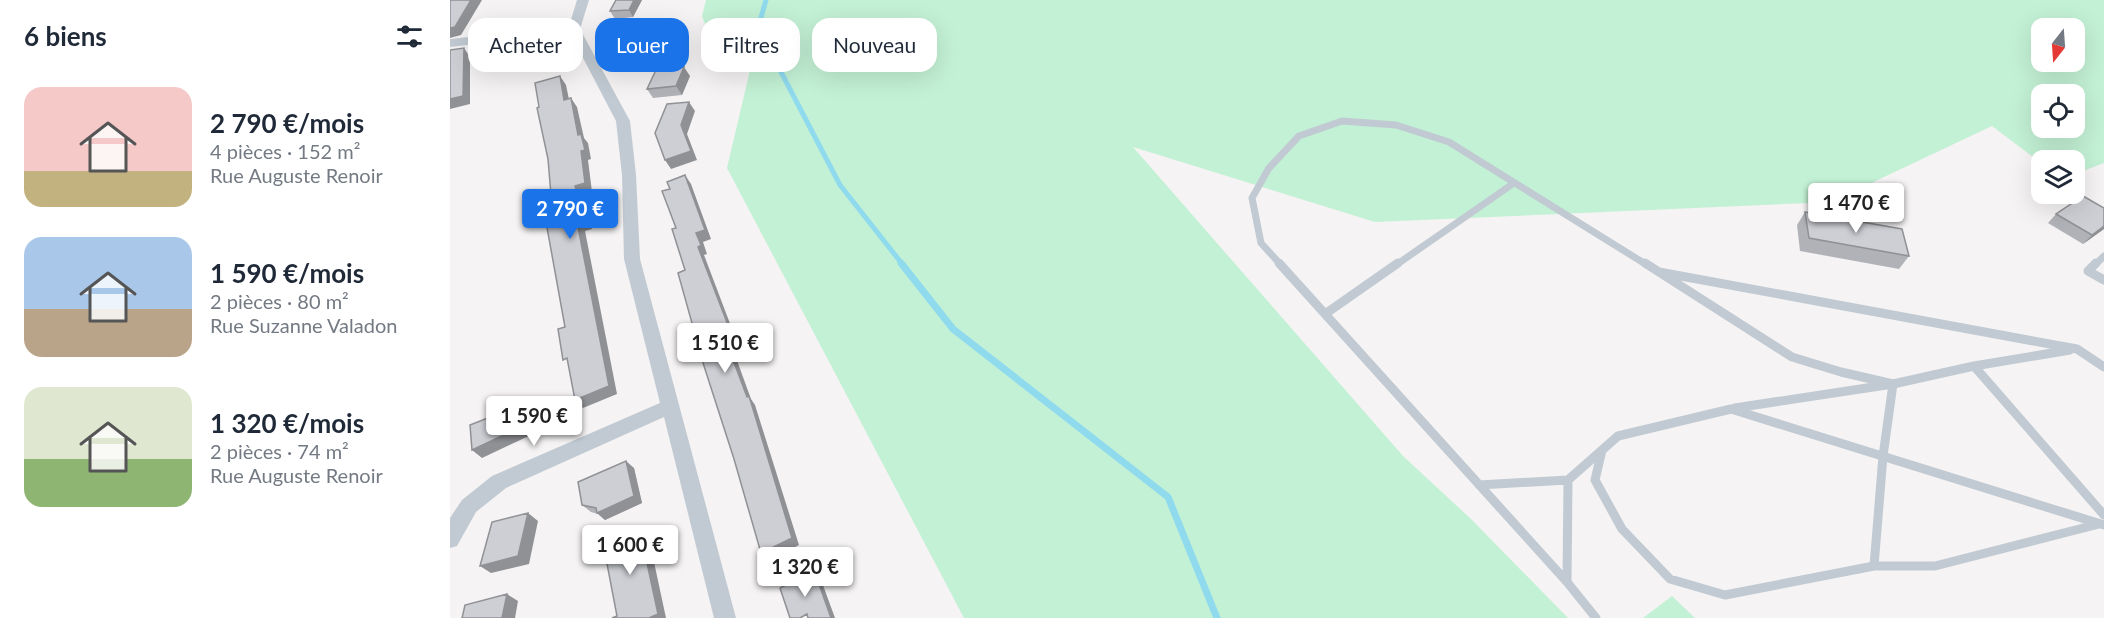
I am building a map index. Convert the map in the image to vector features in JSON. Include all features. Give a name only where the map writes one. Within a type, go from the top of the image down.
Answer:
[{"type":"street","points":[[577,18],[583,0]]},
{"type":"street","points":[[450,43],[468,41]]},
{"type":"street","points":[[583,46],[623,121],[629,175],[632,259],[725,618]]},
{"type":"street","points":[[450,539],[453,530],[469,506],[498,482],[669,407]]},
{"type":"lane","points":[[1596,618],[1567,582],[1261,243],[1252,198],[1269,168],[1299,136],[1342,121],[1396,125],[1449,142],[1792,357],[1841,372],[1893,384]]},
{"type":"lane","points":[[1325,314],[1514,183]]},
{"type":"lane","points":[[2104,256],[2088,271],[2104,280]]},
{"type":"lane","points":[[1659,272],[2077,349],[2104,367]]},
{"type":"lane","points":[[1479,485],[1568,480],[1618,436],[1731,408],[1893,384],[1974,366],[2077,349]]},
{"type":"lane","points":[[1974,366],[2102,522]]},
{"type":"lane","points":[[1874,566],[1883,456],[1893,384]]},
{"type":"lane","points":[[1731,408],[2102,522]]},
{"type":"lane","points":[[1602,450],[1595,480],[1622,528],[1671,579],[1725,595],[1874,566],[1935,566],[2102,522]]},
{"type":"lane","points":[[1567,582],[1568,480]]},
{"type":"green space","points":[[706,0],[2104,0],[2104,163],[2085,170],[2085,150],[2031,150],[2031,155],[1992,126],[1831,202],[1375,222],[1133,147],[1403,456],[1471,519],[1568,618],[964,618],[727,168],[750,72],[800,72],[800,18],[703,18]]},
{"type":"green space","points":[[1672,596],[1695,618],[1643,618]]},
{"type":"building","points":[[450,0],[471,0],[455,27],[450,28]]},
{"type":"building","points":[[616,0],[634,0],[629,10],[610,11]]},
{"type":"building","points":[[464,48],[463,96],[450,99],[450,50]]},
{"type":"building","points":[[655,72],[682,72],[676,86],[647,89]]},
{"type":"building","points":[[560,76],[564,100],[571,98],[578,135],[581,134],[585,150],[581,151],[585,183],[575,186],[584,220],[577,222],[609,386],[575,400],[567,358],[563,360],[558,329],[565,327],[544,211],[552,207],[548,159],[537,108],[539,107],[535,83]]},
{"type":"building","points":[[689,102],[681,125],[691,151],[665,160],[655,133],[667,104]]},
{"type":"building","points":[[685,175],[705,230],[696,233],[701,245],[698,247],[731,333],[724,336],[747,397],[749,396],[792,538],[761,553],[678,273],[685,270],[672,229],[676,228],[662,191],[670,189],[667,182]]},
{"type":"building","points":[[2085,197],[2104,208],[2104,226],[2092,235],[2056,214],[2071,204],[2085,204]]},
{"type":"building","points":[[1805,212],[1902,229],[1909,256],[1809,238]]},
{"type":"building","points":[[523,404],[525,425],[472,450],[470,425]]},
{"type":"building","points":[[626,461],[634,496],[597,513],[596,508],[582,505],[578,482]]},
{"type":"building","points":[[528,513],[518,556],[480,566],[492,522]]},
{"type":"building","points":[[639,526],[658,614],[649,618],[612,618],[617,616],[603,543]]},
{"type":"building","points":[[814,570],[831,618],[808,618],[807,614],[800,618],[790,618],[780,588]]},
{"type":"building","points":[[507,594],[502,618],[462,618],[465,605]]},
{"type":"waterway","points":[[766,0],[758,28],[840,185],[903,265]]},
{"type":"waterway","points":[[901,263],[953,329],[1168,497],[1217,618]]}]
